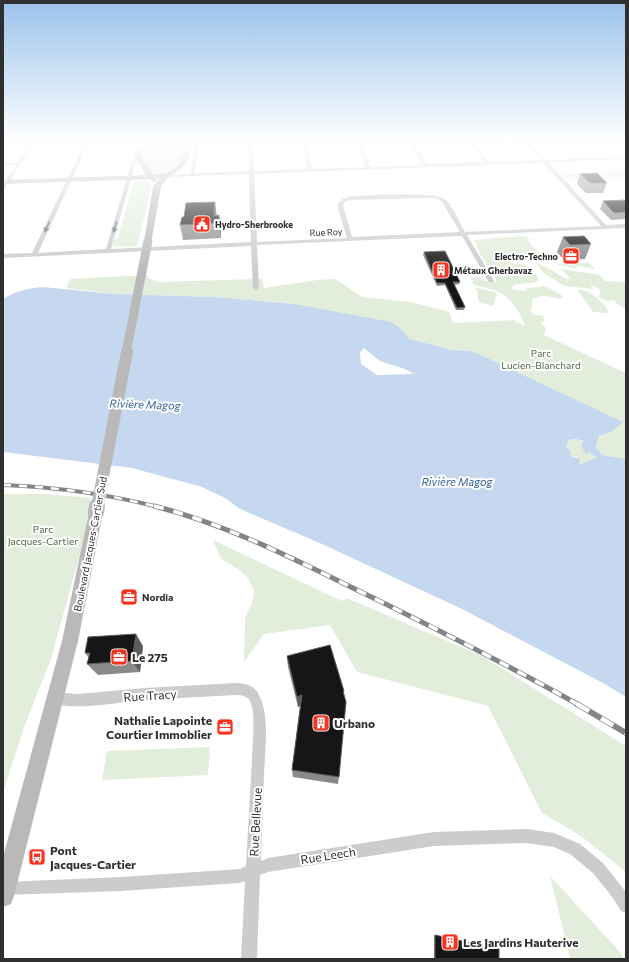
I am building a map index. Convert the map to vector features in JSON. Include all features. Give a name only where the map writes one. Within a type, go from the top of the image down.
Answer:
[{"type":"main road","name":"Boulevard Jacques-Cartier Sud","points":[[4,893],[74,623],[148,241],[157,187]]},
{"type":"street","points":[[34,255],[65,187]]},
{"type":"street","points":[[108,251],[126,187]]},
{"type":"street","points":[[252,187],[256,288]]},
{"type":"street","points":[[567,187],[604,227]]},
{"type":"street","points":[[350,240],[340,205],[344,200],[351,198],[437,197],[444,201],[465,234],[491,281]]},
{"type":"street","name":"Rue Roy","points":[[3,256],[626,226]]},
{"type":"street","name":"Rue Tracy","points":[[54,698],[78,700],[151,694],[246,690]]},
{"type":"street","name":"Rue Bellevue","points":[[246,690],[254,695],[258,712],[259,737],[249,959]]},
{"type":"street","name":"Rue Leech","points":[[4,893],[240,876],[268,865],[434,839],[527,836],[554,840],[575,849],[598,868],[618,893],[626,906]]},
{"type":"green space","points":[[132,187],[152,187],[137,246],[116,247],[113,245],[114,240],[118,238]]},
{"type":"green space","name":"Parc Lucien-Blanchard","points":[[519,236],[528,237],[529,242],[546,261],[522,256],[505,259],[506,262],[525,265],[538,277],[537,282],[514,285],[511,289],[526,291],[527,288],[542,287],[542,285],[559,293],[563,297],[560,299],[542,296],[532,300],[533,305],[530,311],[534,315],[543,315],[544,321],[541,323],[546,328],[544,335],[626,373],[626,459],[602,455],[596,447],[599,436],[611,432],[472,351],[452,350],[410,339],[400,328],[360,317],[294,304],[216,297],[114,294],[66,288],[70,279],[148,275],[148,278],[159,282],[262,279],[264,288],[317,280],[335,279],[362,297],[411,302],[449,312],[453,323],[513,320],[525,326],[516,308],[506,296],[492,289],[473,285],[472,278],[480,277],[490,283],[497,281],[480,254],[474,240]]},
{"type":"green space","points":[[535,262],[564,278],[571,279],[561,269],[600,275],[605,281],[626,282],[626,309],[617,304],[614,300],[607,301],[598,297],[601,293],[599,289],[590,284],[593,289],[564,286],[544,273]]},
{"type":"green space","points":[[589,263],[595,269],[578,266],[576,269],[556,264]]},
{"type":"green space","points":[[477,288],[495,292],[497,295],[493,306],[479,302],[477,296],[478,292],[475,289]]},
{"type":"green space","points":[[580,289],[597,298],[609,313],[593,312],[578,291]]},
{"type":"green space","points":[[576,439],[584,441],[581,444],[591,455],[598,457],[579,465],[578,457],[571,456],[566,447],[569,440]]},
{"type":"green space","name":"Parc Jacques-Cartier","points":[[3,494],[45,494],[91,498],[83,543],[51,659],[23,730],[3,793]]},
{"type":"green space","points":[[213,540],[342,601],[347,598],[482,656],[626,746],[626,872],[581,836],[542,813],[488,706],[357,672],[330,625],[264,634],[244,662],[245,618],[252,603],[254,591],[248,578],[238,569],[221,559]]},
{"type":"green space","points":[[210,747],[208,775],[102,780],[107,751]]},
{"type":"green space","points":[[550,876],[620,952],[624,959],[530,959],[570,958]]},
{"type":"water","name":"Rivière Magog","points":[[43,287],[114,294],[216,297],[294,304],[391,322],[400,328],[410,339],[452,350],[472,351],[623,422],[611,432],[599,436],[596,447],[602,455],[626,459],[626,697],[603,683],[462,609],[322,544],[240,509],[225,498],[202,487],[132,468],[3,452],[3,299],[27,289]],"holes":[[[364,348],[380,361],[405,369],[414,374],[377,375],[361,364],[360,353]],[[576,439],[584,441],[581,444],[585,454],[591,453],[591,455],[597,457],[579,465],[580,459],[571,456],[570,451],[566,447],[569,440]]]},
{"type":"building","points":[[626,200],[626,212],[614,213],[603,201]]},
{"type":"building","points":[[215,202],[214,216],[219,215],[219,223],[180,225],[182,217],[184,217],[186,203]]},
{"type":"building","points":[[584,236],[591,244],[570,245],[563,237]]},
{"type":"building","name":"Métaux Gherbavaz","points":[[445,251],[460,282],[453,282],[465,307],[457,308],[445,283],[437,283],[424,252]]},
{"type":"building","points":[[136,634],[132,661],[87,664],[90,653],[85,653],[88,637]]},
{"type":"building","name":"Urbano","points":[[330,645],[346,702],[339,777],[292,770],[302,695],[297,697],[287,656]]},
{"type":"building","name":"Les Jardins Hauterive","points":[[435,935],[499,949],[499,959],[435,959]]},
{"type":"railway","points":[[3,485],[42,487],[81,492],[120,498],[156,506]]},
{"type":"railway","points":[[156,506],[206,522],[282,553],[440,631],[579,705]]},
{"type":"railway","points":[[577,704],[626,733]]},
{"type":"place","name":"Hydro-Sherbrooke","points":[[202,224]]},
{"type":"place","name":"Electro-Techno","points":[[571,256]]},
{"type":"place","name":"Métaux Gherbavaz","points":[[441,270]]},
{"type":"place","name":"Nordia","points":[[129,597]]},
{"type":"place","name":"Le 275","points":[[119,657]]},
{"type":"place","name":"Urbano","points":[[321,723]]},
{"type":"place","name":"Nathalie Lapointe Courtier Immoblier","points":[[225,727]]},
{"type":"place","name":"Pont Jacques-Cartier","points":[[37,857]]},
{"type":"place","name":"Les Jardins Hauterive","points":[[450,942]]}]
